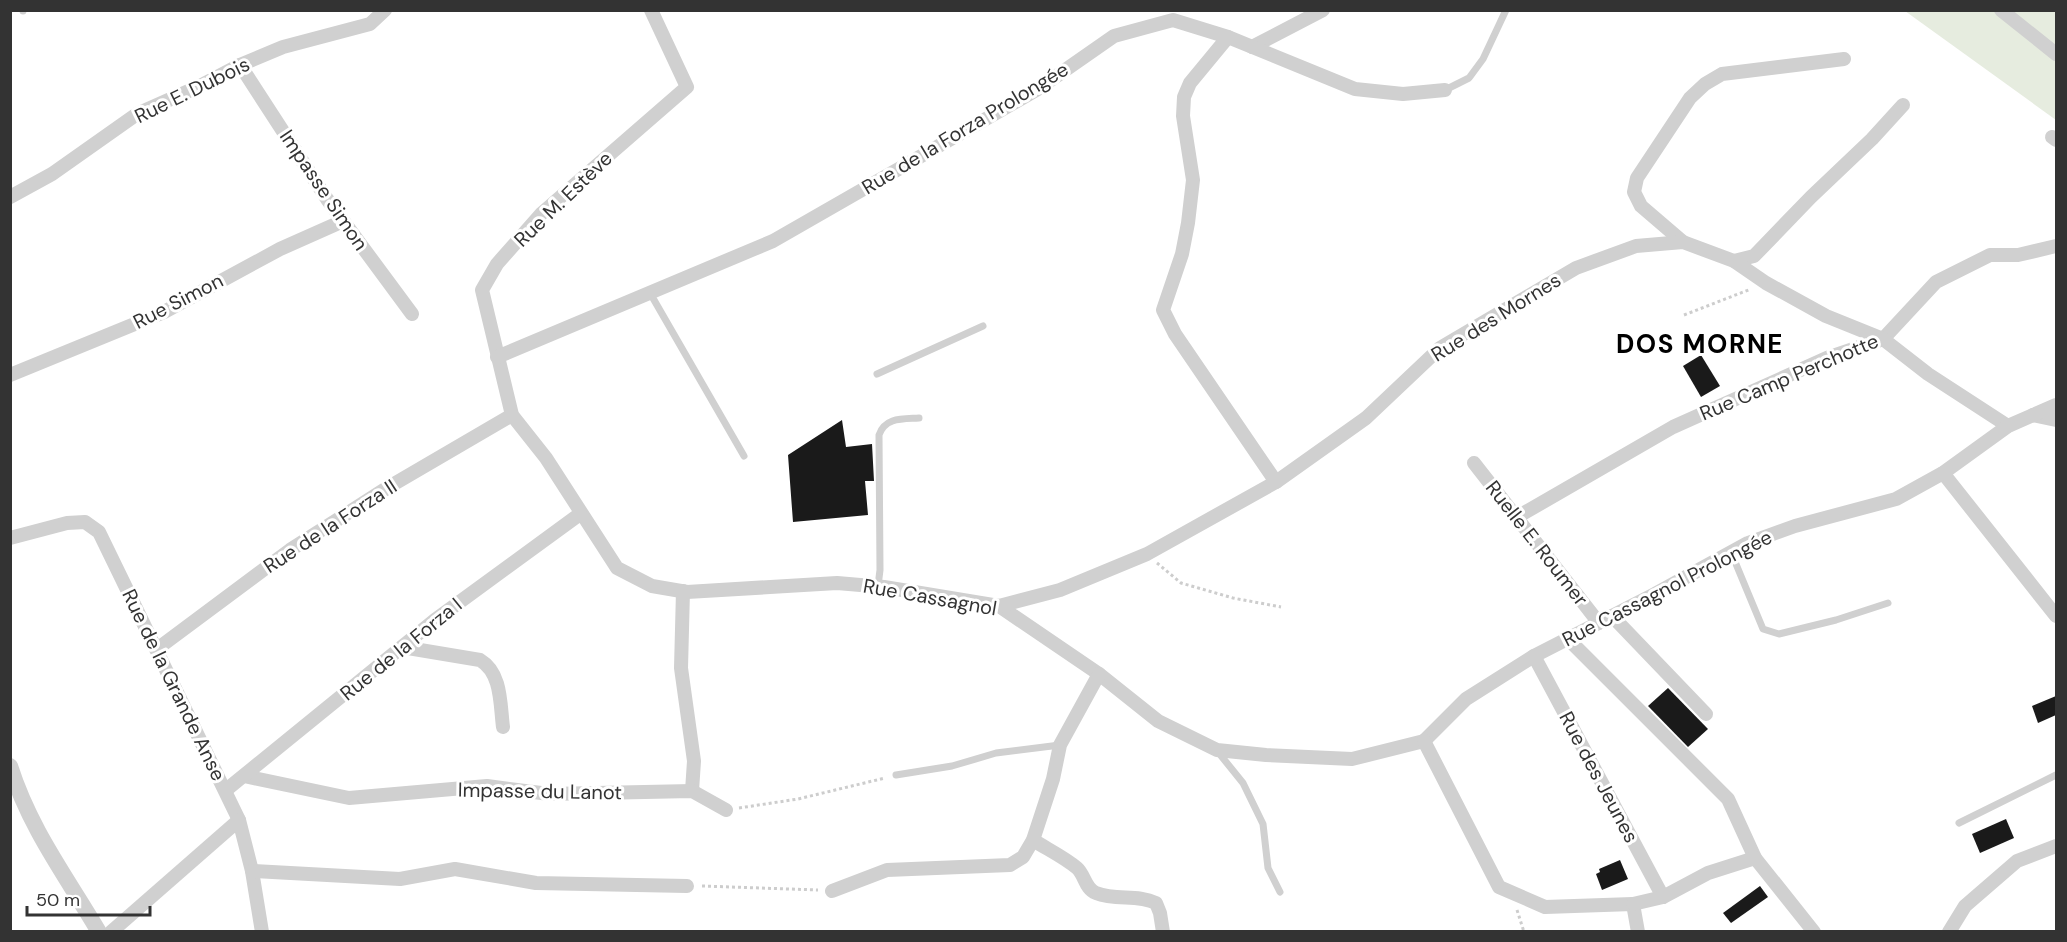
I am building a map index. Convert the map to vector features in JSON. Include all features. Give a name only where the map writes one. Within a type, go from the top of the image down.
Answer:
[{"type":"street","name":"Rue E. Dubois","points":[[10,197],[52,174],[137,114],[283,47],[370,24],[385,10]]},
{"type":"street","points":[[1252,47],[1323,10]]},
{"type":"street","points":[[2006,11],[2056,54]]},
{"type":"street","name":"Rue M. Estève","points":[[512,415],[482,290],[497,264],[541,214],[687,87],[655,12]]},
{"type":"street","name":"Rue de la Forza Prolongée","points":[[497,357],[773,242],[1038,88],[1114,36],[1173,20],[1228,37],[1355,89],[1403,94],[1445,90]]},
{"type":"street","points":[[1228,37],[1190,83],[1184,97],[1184,116],[1193,180],[1182,254],[1164,310],[1175,334],[1276,482]]},
{"type":"street","points":[[1683,242],[1641,206],[1634,192],[1637,178],[1690,98],[1705,84],[1722,75],[1844,60]]},
{"type":"street","name":"Impasse Simon","points":[[240,65],[343,221],[412,314]]},
{"type":"street","points":[[1734,261],[1754,256],[1872,139],[1903,105]]},
{"type":"street","name":"Rue Simon","points":[[10,375],[164,312],[280,249],[343,221]]},
{"type":"street","name":"Rue des Mornes","points":[[999,606],[1060,590],[1147,554],[1276,482],[1366,418],[1440,348],[1518,300],[1576,268],[1635,246],[1683,242],[1734,261],[1766,284],[1826,316],[1883,339],[1928,374],[2008,426]]},
{"type":"street","name":"Rue Camp Perchotte","points":[[1517,517],[1673,427],[1827,358],[1883,339],[1936,282],[1990,255],[2018,255],[2056,246]]},
{"type":"street","name":"Rue Cassagnol Prolongée","points":[[1424,741],[1466,699],[1534,656],[1748,543],[1795,526],[1896,499],[1942,472],[2008,426],[2056,405]]},
{"type":"street","name":"Rue Cassagnol","points":[[512,415],[546,458],[580,514],[617,568],[652,586],[683,591],[837,583],[878,586],[999,606],[1099,674],[1158,722],[1217,750],[1352,759],[1424,741]]},
{"type":"street","name":"Rue de la Forza II","points":[[157,649],[290,550],[387,488],[512,415]]},
{"type":"street","points":[[2033,415],[2056,420]]},
{"type":"street","name":"Ruelle E. Roumer","points":[[1474,463],[1517,517],[1606,619],[1706,714]]},
{"type":"street","points":[[1942,472],[2056,616]]},
{"type":"street","name":"Rue de la Forza I","points":[[226,790],[435,620],[580,514]]},
{"type":"street","name":"Rue de la Grande Anse","points":[[10,538],[67,523],[85,522],[99,532],[239,820],[252,871],[262,932]]},
{"type":"street","points":[[683,591],[681,668],[694,761],[692,791],[726,810]]},
{"type":"street","points":[[1568,639],[1728,799],[1755,858],[1814,932]]},
{"type":"street","points":[[402,647],[480,660],[490,666],[496,677],[503,727]]},
{"type":"street","name":"Rue des Jeunes","points":[[1534,656],[1664,897]]},
{"type":"street","points":[[832,891],[887,870],[1010,865],[1023,857],[1033,840],[1053,780],[1060,745],[1099,674]]},
{"type":"street","points":[[1424,741],[1499,887],[1545,908],[1633,904],[1664,897],[1708,873],[1755,858]]},
{"type":"street","points":[[10,766],[19,795],[42,841],[99,932]]},
{"type":"street","name":"Impasse du Lanot","points":[[244,776],[349,798],[487,786],[549,794],[692,791]]},
{"type":"street","points":[[111,932],[239,820]]},
{"type":"street","points":[[1033,840],[1078,869],[1084,876],[1089,889],[1095,893],[1146,898],[1156,903],[1163,932]]},
{"type":"street","points":[[1949,932],[1965,906],[2017,861],[2056,846]]},
{"type":"street","points":[[252,871],[400,879],[455,869],[536,883],[687,886]]},
{"type":"street","points":[[1633,904],[1638,932]]},
{"type":"lane","points":[[1445,90],[1469,78],[1483,59],[1506,10]]},
{"type":"lane","points":[[650,293],[744,456]]},
{"type":"lane","points":[[877,374],[983,326]]},
{"type":"lane","points":[[878,586],[880,570],[879,435],[882,426],[890,421],[919,418]]},
{"type":"lane","points":[[1731,552],[1762,629],[1779,634],[1836,620],[1888,603]]},
{"type":"lane","points":[[896,776],[952,766],[996,753],[1060,745]]},
{"type":"lane","points":[[1217,750],[1243,783],[1263,824],[1268,868],[1280,892]]},
{"type":"lane","points":[[1959,823],[2056,775]]},
{"type":"path","points":[[1684,315],[1766,284]]},
{"type":"path","points":[[1147,554],[1180,584],[1281,608]]},
{"type":"path","points":[[726,810],[798,799],[896,776]]},
{"type":"path","points":[[687,886],[832,891]]},
{"type":"shaded area","points":[[1905,11],[2056,11],[2056,120]]},
{"type":"building","points":[[1701,355],[1720,386],[1701,397],[1683,366]]},
{"type":"building","points":[[842,420],[846,447],[872,444],[874,481],[865,481],[868,515],[793,522],[788,455]]},
{"type":"building","points":[[1668,688],[1708,729],[1688,747],[1648,706]]},
{"type":"building","points":[[2056,696],[2056,715],[2038,723],[2032,706]]},
{"type":"building","points":[[2006,819],[2014,838],[1980,853],[1972,834]]},
{"type":"building","points":[[1620,860],[1628,879],[1602,890],[1596,874],[1600,872],[1599,869]]},
{"type":"building","points":[[1760,886],[1768,897],[1731,923],[1723,913]]},
{"type":"district","name":"DOS MORNE","points":[[1700,344]]}]
